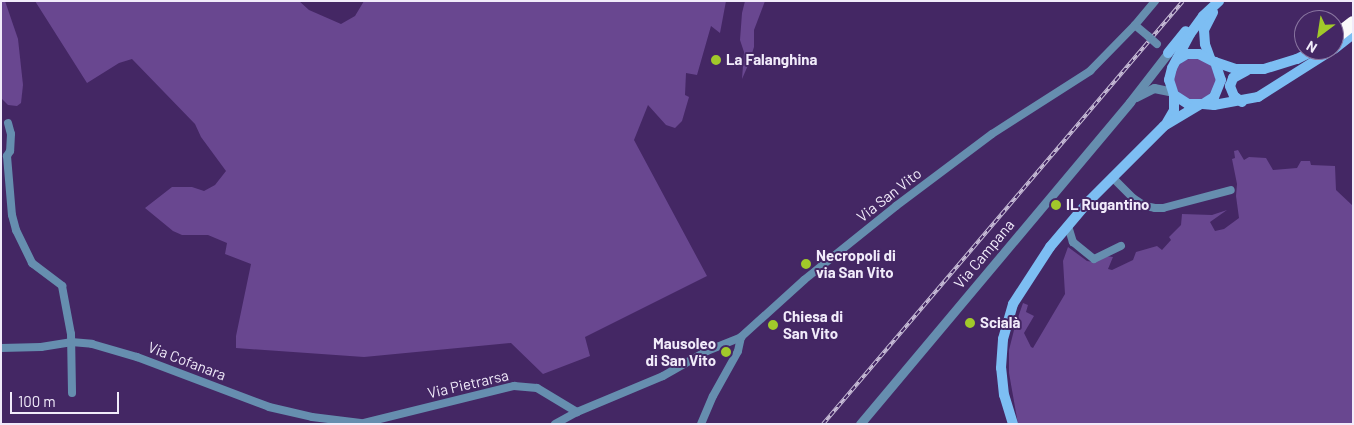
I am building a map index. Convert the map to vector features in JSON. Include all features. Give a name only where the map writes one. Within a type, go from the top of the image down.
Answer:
[{"type":"main road","points":[[1168,53],[1187,30],[1219,1]]},
{"type":"main road","points":[[1164,126],[1214,97],[1220,86],[1220,74],[1205,44],[1204,30],[1219,1]]},
{"type":"main road","points":[[1013,424],[1004,395],[1001,368],[1003,339],[1013,304],[1050,247],[1112,177],[1164,126],[1174,110],[1170,74],[1188,39],[1203,16]]},
{"type":"main road","points":[[1176,61],[1193,53],[1247,70],[1264,69],[1298,60]]},
{"type":"main road","points":[[1173,93],[1188,104],[1214,106],[1242,102],[1258,98],[1316,60]]},
{"type":"main road","points":[[1264,69],[1275,78],[1274,88]]},
{"type":"main road","points":[[1242,102],[1234,96],[1230,86],[1233,78],[1247,70]]},
{"type":"street","name":"Via San Vito","points":[[701,424],[713,396],[738,351],[741,337],[804,280],[903,201],[992,134],[1090,72],[1155,1]]},
{"type":"street","points":[[1135,25],[1168,53]]},
{"type":"street","name":"Via Campana","points":[[860,424],[1130,102],[1168,53]]},
{"type":"street","points":[[1150,75],[1176,61]]},
{"type":"street","name":"Via Campana","points":[[1130,102],[1149,89],[1160,88],[1173,93]]},
{"type":"street","points":[[8,123],[10,142],[4,157],[10,207],[16,230],[32,263],[62,286],[66,299],[72,342],[70,348],[72,393]]},
{"type":"street","points":[[1112,177],[1133,198],[1145,206],[1155,208],[1163,208],[1231,190]]},
{"type":"street","points":[[1068,226],[1073,242],[1094,259],[1121,246]]},
{"type":"street","points":[[555,424],[577,412],[663,376],[707,351],[741,337]]},
{"type":"street","name":"Via Cofanara","points":[[1,348],[41,347],[72,342],[119,351],[269,408],[312,417],[361,423]]},
{"type":"street","name":"Via Pietrarsa","points":[[361,423],[514,386],[537,388],[577,412]]},
{"type":"shaded area","points":[[1,1],[5,1],[18,39],[23,85],[21,103],[17,106],[8,105],[1,98]]},
{"type":"shaded area","points":[[35,1],[299,1],[309,10],[341,24],[355,16],[364,1],[726,1],[720,33],[711,26],[697,75],[686,73],[685,95],[689,97],[682,121],[675,128],[666,125],[648,105],[634,140],[707,276],[585,337],[590,356],[543,374],[511,343],[364,357],[236,348],[236,336],[251,264],[225,254],[227,243],[208,235],[182,235],[173,231],[145,208],[172,187],[192,187],[204,191],[215,185],[226,171],[201,137],[195,124],[132,59],[119,63],[87,83]]},
{"type":"shaded area","points":[[745,1],[765,1],[754,30],[754,47],[742,79],[744,52],[740,40]]},
{"type":"shaded area","points":[[1199,58],[1207,61],[1213,67],[1216,79],[1213,91],[1207,97],[1191,100],[1183,97],[1177,91],[1174,75],[1177,67],[1183,61]]},
{"type":"shaded area","points":[[1238,150],[1244,160],[1249,157],[1266,158],[1273,170],[1297,168],[1301,161],[1310,161],[1311,165],[1335,166],[1336,190],[1353,206],[1353,424],[1018,424],[1009,373],[1009,350],[1023,303],[1028,305],[1026,312],[1034,316],[1024,333],[1033,348],[1065,294],[1063,261],[1068,247],[1087,261],[1094,262],[1106,256],[1113,257],[1108,269],[1112,270],[1133,260],[1136,252],[1157,246],[1162,250],[1171,240],[1169,237],[1181,225],[1182,214],[1212,215],[1227,210],[1210,222],[1215,231],[1224,229],[1239,218],[1236,196],[1237,184],[1232,159],[1235,158],[1234,151]]},
{"type":"railway","points":[[823,424],[1183,1]]},
{"type":"place","name":"La Falanghina","points":[[716,60]]},
{"type":"place","name":"IL Rugantino","points":[[1056,205]]},
{"type":"place","name":"Necropoli di via San Vito","points":[[806,264]]},
{"type":"place","name":"Scialà","points":[[970,323]]},
{"type":"place","name":"Chiesa di San Vito","points":[[773,325]]},
{"type":"place","name":"Mausoleo di San Vito","points":[[726,352]]}]
